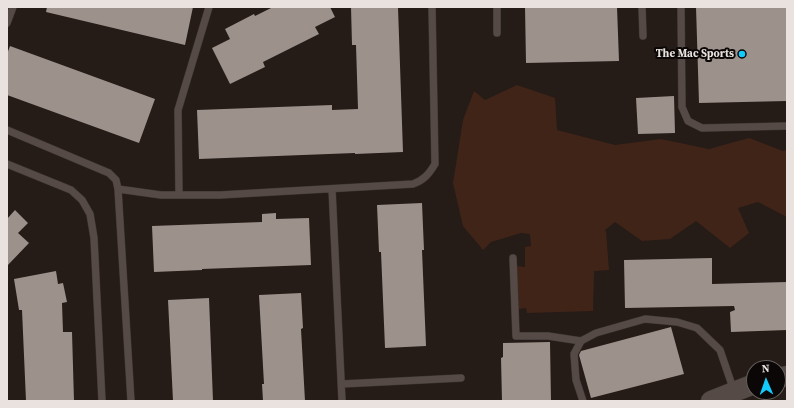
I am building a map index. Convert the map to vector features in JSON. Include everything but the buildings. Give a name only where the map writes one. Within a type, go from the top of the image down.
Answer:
[{"type":"street","points":[[711,401],[746,387]]},
{"type":"lane","points":[[7,22],[13,7]]},
{"type":"lane","points":[[179,195],[178,110],[209,7]]},
{"type":"lane","points":[[118,189],[161,196],[220,195],[413,184],[428,175],[435,164],[432,7]]},
{"type":"lane","points":[[497,7],[497,33]]},
{"type":"lane","points":[[642,7],[643,36]]},
{"type":"lane","points":[[681,7],[682,107],[688,121],[702,128],[787,126]]},
{"type":"lane","points":[[7,130],[109,173],[116,180],[118,189],[131,401]]},
{"type":"lane","points":[[7,164],[71,190],[82,200],[90,214],[94,238],[102,401]]},
{"type":"lane","points":[[332,189],[342,401]]},
{"type":"lane","points":[[513,258],[516,336],[548,336],[581,341]]},
{"type":"lane","points":[[583,401],[576,380],[574,354],[581,341],[596,333],[645,319],[677,322],[697,328],[720,350],[734,392]]},
{"type":"lane","points":[[342,384],[461,378]]},
{"type":"shaded area","points":[[517,85],[555,98],[557,130],[615,145],[661,139],[709,149],[749,138],[783,151],[787,150],[787,217],[758,202],[738,208],[749,233],[730,248],[696,221],[670,239],[642,241],[615,222],[604,231],[606,231],[609,270],[594,271],[593,311],[527,313],[526,308],[518,309],[515,266],[525,267],[525,247],[531,246],[530,234],[521,233],[491,242],[483,250],[463,226],[453,183],[463,120],[474,91],[485,100]]},
{"type":"place","name":"The Mac Sports","points":[[742,54]]}]
